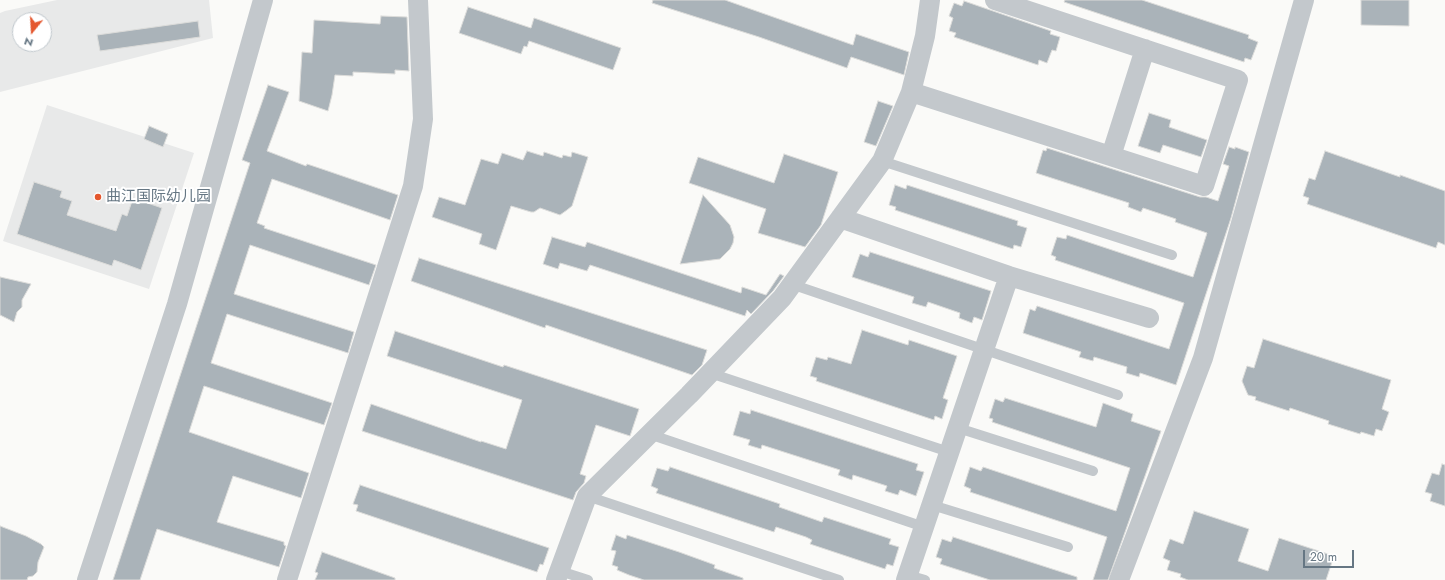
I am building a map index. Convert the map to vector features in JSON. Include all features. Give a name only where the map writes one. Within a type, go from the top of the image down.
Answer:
[{"type":"street","points":[[87,580],[177,304],[263,0]]},
{"type":"street","points":[[287,580],[413,186],[423,119],[418,0]]},
{"type":"street","points":[[558,575],[587,496],[782,298],[882,161],[911,92],[925,36],[930,0]]},
{"type":"street","points":[[911,92],[1204,186],[1238,80],[995,0]]},
{"type":"street","points":[[1119,580],[1203,358],[1304,0]]},
{"type":"street","points":[[1111,156],[1145,49]]},
{"type":"street","points":[[840,218],[1009,276],[1149,318]]},
{"type":"street","points":[[913,578],[924,527],[1009,276]]},
{"type":"lane","points":[[882,161],[1172,255]]},
{"type":"lane","points":[[791,284],[1118,395]]},
{"type":"lane","points":[[710,372],[949,452]]},
{"type":"lane","points":[[958,428],[1093,471]]},
{"type":"lane","points":[[649,434],[924,527]]},
{"type":"lane","points":[[587,496],[839,580]]},
{"type":"lane","points":[[932,505],[1068,547]]},
{"type":"lane","points":[[558,575],[588,580]]},
{"type":"shaded area","points":[[57,0],[209,0],[213,38],[0,92],[0,13]]},
{"type":"shaded area","name":"曲江国际幼儿园","points":[[47,105],[194,153],[149,289],[3,241]]},
{"type":"building","points":[[653,0],[725,0],[853,45],[856,34],[909,52],[904,75],[851,57],[847,68],[759,37],[652,3]]},
{"type":"building","points":[[1065,0],[1142,0],[1249,35],[1248,38],[1258,42],[1251,60],[1245,58],[1244,62],[1064,2]]},
{"type":"building","points":[[1361,0],[1409,0],[1409,26],[1361,25]]},
{"type":"building","points":[[964,1],[1051,31],[1050,34],[1060,37],[1056,51],[1052,50],[1047,63],[1039,60],[1038,65],[954,37],[956,33],[949,31],[953,18],[949,16],[954,3],[962,6]]},
{"type":"building","points":[[468,7],[531,28],[534,18],[621,48],[613,70],[529,41],[527,47],[524,46],[521,54],[459,33]]},
{"type":"building","points":[[381,16],[407,17],[409,71],[395,70],[395,74],[353,72],[353,76],[335,75],[328,111],[299,101],[302,52],[312,53],[314,20],[380,24]]},
{"type":"building","points":[[198,21],[200,37],[100,51],[97,35]]},
{"type":"building","points":[[268,85],[289,92],[267,151],[306,166],[307,164],[398,195],[390,220],[272,179],[257,223],[265,226],[264,228],[376,265],[369,285],[250,245],[234,294],[354,332],[348,353],[227,314],[211,363],[332,403],[324,425],[204,386],[189,432],[309,473],[301,498],[233,476],[217,522],[284,542],[284,545],[286,546],[279,567],[157,529],[140,580],[113,580],[250,163],[242,160]]},
{"type":"building","points":[[878,101],[893,106],[876,146],[864,142]]},
{"type":"building","points":[[1149,113],[1171,120],[1169,127],[1207,140],[1201,157],[1163,145],[1160,153],[1138,146]]},
{"type":"building","points":[[149,126],[168,134],[163,147],[144,139]]},
{"type":"building","points":[[1229,147],[1235,149],[1235,147],[1249,152],[1231,218],[1176,385],[1140,373],[1139,377],[1126,373],[1127,367],[1094,357],[1093,361],[1079,357],[1081,352],[1023,333],[1030,309],[1035,311],[1037,306],[1169,349],[1184,303],[1055,260],[1056,257],[1051,255],[1057,237],[1066,239],[1067,235],[1193,277],[1207,233],[1175,222],[1176,219],[1143,208],[1141,212],[1128,207],[1129,203],[1036,173],[1043,150],[1046,151],[1047,148],[1200,197],[1206,197],[1218,201],[1229,166],[1223,164]]},
{"type":"building","points":[[527,151],[543,156],[544,152],[562,158],[563,155],[571,157],[572,152],[588,157],[572,206],[560,215],[540,208],[534,212],[531,212],[511,206],[496,250],[479,244],[482,234],[432,217],[439,197],[465,205],[481,159],[498,164],[502,153],[523,160]]},
{"type":"building","points":[[1325,151],[1445,191],[1445,245],[1438,242],[1436,248],[1307,204],[1309,198],[1303,196],[1309,178],[1315,180]]},
{"type":"building","points":[[784,154],[838,172],[821,225],[805,247],[758,233],[766,209],[689,183],[698,157],[774,183]]},
{"type":"building","points":[[34,182],[62,191],[60,197],[72,201],[67,215],[116,231],[122,214],[127,216],[133,198],[162,208],[141,270],[114,260],[112,266],[17,234]]},
{"type":"building","points":[[895,185],[906,189],[907,185],[1018,221],[1017,225],[1027,228],[1021,247],[1014,245],[1013,249],[895,210],[896,207],[889,205]]},
{"type":"building","points":[[703,195],[730,225],[734,237],[733,243],[730,249],[720,259],[680,264]]},
{"type":"building","points":[[552,237],[585,247],[587,242],[741,293],[742,287],[766,295],[780,274],[784,276],[773,291],[751,314],[747,310],[745,316],[590,265],[587,271],[560,263],[558,269],[543,264]]},
{"type":"building","points":[[870,252],[991,291],[982,320],[974,317],[972,323],[959,318],[960,313],[928,302],[926,307],[912,303],[914,297],[852,277],[860,254],[868,257]]},
{"type":"building","points":[[419,258],[707,350],[702,365],[692,375],[546,325],[545,328],[411,281]]},
{"type":"building","points":[[0,277],[31,284],[22,300],[22,307],[17,312],[14,322],[0,315]]},
{"type":"building","points":[[862,330],[908,345],[909,340],[957,356],[943,398],[948,400],[942,419],[935,416],[934,420],[816,381],[817,378],[810,376],[816,357],[827,360],[828,357],[851,364]]},
{"type":"building","points":[[395,331],[503,367],[504,365],[639,409],[630,436],[596,425],[580,474],[586,476],[584,483],[576,492],[573,500],[362,431],[371,404],[481,442],[506,449],[522,400],[387,356]]},
{"type":"building","points":[[1263,339],[1391,380],[1382,409],[1389,412],[1382,431],[1376,429],[1374,436],[1361,432],[1360,434],[1328,424],[1329,421],[1290,408],[1289,411],[1255,400],[1256,397],[1248,395],[1242,381],[1247,366],[1254,368]]},
{"type":"building","points":[[1005,398],[1096,427],[1103,403],[1133,414],[1131,421],[1161,431],[1108,580],[1093,580],[1107,537],[970,492],[971,489],[964,486],[970,467],[981,471],[983,467],[1116,511],[1130,468],[992,422],[993,419],[989,418],[995,399],[1003,402]]},
{"type":"building","points":[[751,410],[918,464],[916,470],[924,472],[916,496],[900,490],[898,495],[885,491],[887,486],[853,475],[852,480],[838,475],[840,470],[762,445],[761,449],[748,445],[750,440],[733,435],[740,411],[750,414]]},
{"type":"building","points":[[1442,464],[1445,465],[1445,506],[1430,501],[1432,494],[1425,492],[1432,473],[1439,475]]},
{"type":"building","points":[[670,467],[780,504],[779,507],[822,522],[824,517],[891,539],[889,544],[899,547],[893,566],[887,564],[885,569],[810,544],[812,540],[776,527],[774,532],[656,493],[658,489],[651,486],[657,468],[668,471]]},
{"type":"building","points":[[360,485],[549,548],[543,565],[540,564],[537,572],[356,511],[358,505],[353,504]]},
{"type":"building","points":[[1194,511],[1249,529],[1238,561],[1268,571],[1279,538],[1334,556],[1326,580],[1188,580],[1180,577],[1181,574],[1167,570],[1170,561],[1163,558],[1170,539],[1183,544]]},
{"type":"building","points":[[0,526],[26,536],[44,547],[38,562],[37,572],[33,576],[28,577],[27,580],[0,580]]},
{"type":"building","points":[[616,535],[626,539],[627,535],[679,552],[715,565],[714,568],[743,578],[743,580],[644,580],[629,575],[617,570],[618,567],[612,565],[616,551],[611,550]]},
{"type":"building","points":[[953,537],[1077,577],[1077,580],[990,580],[940,564],[942,559],[936,557],[942,539],[951,542]]},
{"type":"building","points":[[322,552],[395,578],[395,580],[315,580],[318,573],[315,572]]},
{"type":"place","name":"曲江国际幼儿园","points":[[98,197]]}]
